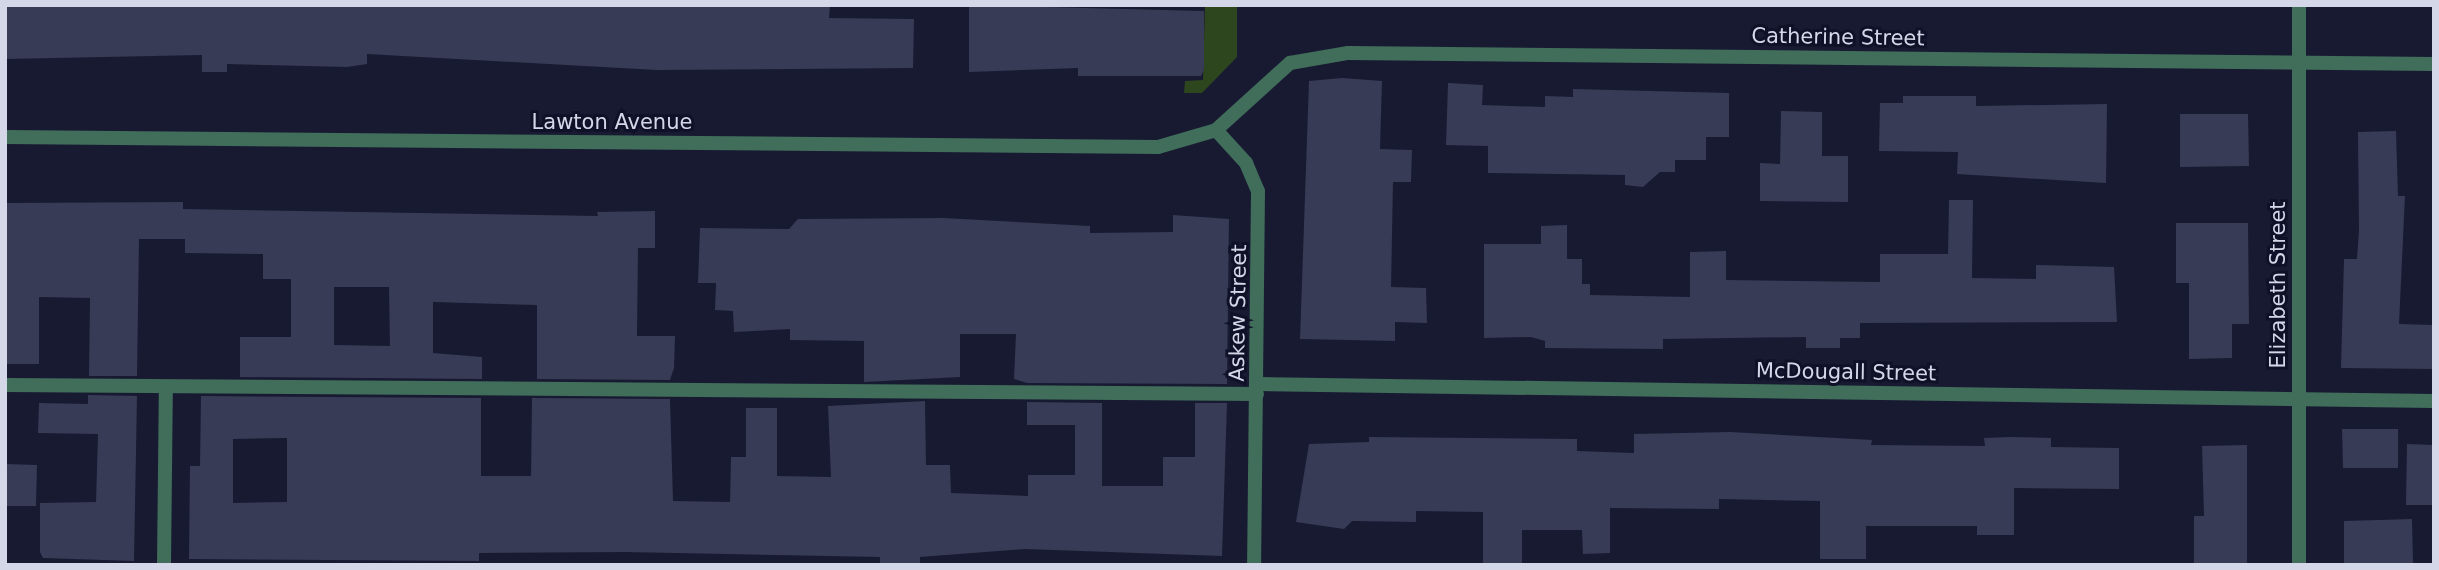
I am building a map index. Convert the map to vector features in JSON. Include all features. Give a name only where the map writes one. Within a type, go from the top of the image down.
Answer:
[{"type":"street","name":"Elizabeth Street","points":[[2299,565],[2300,5]]},
{"type":"street","name":"Catherine Street","points":[[1216,130],[1290,63],[1348,53],[2434,64]]},
{"type":"street","name":"Lawton Avenue","points":[[5,137],[1158,147],[1216,130]]},
{"type":"street","name":"Askew Street","points":[[1216,130],[1246,163],[1258,191],[1258,389],[1254,565]]},
{"type":"street","name":"McDougall Street","points":[[5,385],[1258,389],[2434,401]]},
{"type":"street","points":[[164,565],[166,387]]},
{"type":"green space","points":[[1205,5],[1237,5],[1237,57],[1202,93],[1184,93],[1185,81],[1203,80]]},
{"type":"building","points":[[5,5],[830,5],[829,18],[914,19],[913,68],[657,70],[367,54],[367,64],[347,67],[227,64],[227,72],[202,72],[202,55],[5,59]]},
{"type":"building","points":[[969,5],[1204,11],[1204,70],[1201,76],[1078,76],[1078,68],[969,72]]},
{"type":"building","points":[[1342,78],[1382,81],[1380,149],[1412,150],[1411,182],[1393,182],[1391,287],[1426,288],[1427,323],[1395,322],[1395,341],[1300,339],[1309,81]]},
{"type":"building","points":[[1448,83],[1483,85],[1482,105],[1545,107],[1545,96],[1573,97],[1573,89],[1729,93],[1729,137],[1706,137],[1706,160],[1675,160],[1675,172],[1660,172],[1643,187],[1625,185],[1625,175],[1488,173],[1488,146],[1446,145]]},
{"type":"building","points":[[1903,96],[1976,96],[1976,106],[2107,104],[2106,183],[1957,174],[1958,152],[1879,151],[1880,103],[1903,103]]},
{"type":"building","points":[[1781,111],[1822,112],[1822,156],[1848,156],[1848,202],[1760,201],[1760,163],[1780,164]]},
{"type":"building","points":[[2180,114],[2248,114],[2249,166],[2180,167]]},
{"type":"building","points":[[2396,131],[2398,196],[2405,196],[2399,324],[2434,325],[2434,369],[2341,368],[2344,259],[2357,259],[2358,132]]},
{"type":"building","points":[[1949,200],[1973,200],[1972,278],[2036,279],[2036,265],[2114,267],[2117,322],[1860,323],[1860,338],[1840,338],[1840,348],[1806,348],[1806,337],[1663,339],[1663,349],[1545,348],[1545,341],[1531,337],[1484,338],[1484,244],[1541,244],[1541,226],[1567,225],[1567,259],[1582,259],[1582,284],[1590,284],[1590,295],[1690,297],[1690,252],[1726,251],[1726,280],[1880,282],[1880,254],[1948,254]]},
{"type":"building","points":[[183,202],[183,209],[598,216],[597,212],[655,211],[655,248],[638,248],[637,336],[675,336],[674,368],[670,380],[537,379],[537,305],[433,302],[433,353],[482,357],[482,379],[240,377],[240,337],[291,337],[291,279],[263,279],[263,254],[185,253],[185,239],[139,239],[137,376],[89,376],[90,298],[39,297],[39,364],[5,364],[5,203]],"holes":[[[334,287],[389,287],[390,346],[334,345]]]},
{"type":"building","points":[[1173,215],[1229,219],[1227,384],[1027,383],[1014,379],[1016,334],[960,334],[960,377],[864,382],[864,341],[790,340],[790,329],[734,332],[733,311],[715,310],[716,283],[698,283],[700,228],[789,229],[798,219],[943,218],[1090,226],[1090,233],[1173,232]]},
{"type":"building","points":[[2176,223],[2248,223],[2249,324],[2232,324],[2232,358],[2189,359],[2189,283],[2176,283]]},
{"type":"building","points":[[88,395],[137,396],[134,561],[43,558],[40,552],[40,503],[96,502],[98,434],[38,433],[39,403],[88,404]]},
{"type":"building","points":[[201,396],[481,398],[481,476],[531,476],[532,398],[670,399],[673,501],[730,502],[731,457],[746,457],[746,408],[777,408],[777,476],[831,477],[828,406],[925,401],[926,465],[950,465],[951,493],[1028,496],[1028,475],[1075,475],[1075,425],[1027,425],[1027,402],[1102,403],[1102,486],[1163,486],[1163,457],[1195,457],[1195,403],[1227,403],[1222,556],[1025,549],[920,557],[920,564],[880,564],[880,557],[625,552],[479,553],[479,561],[189,559],[190,466],[200,466]],"holes":[[[287,438],[287,502],[233,503],[233,439]]]},
{"type":"building","points":[[2342,429],[2398,429],[2398,468],[2343,468]]},
{"type":"building","points":[[1730,432],[1872,440],[1871,445],[1985,446],[1984,438],[2051,438],[2051,447],[2119,448],[2119,489],[2014,488],[2014,535],[1977,535],[1977,526],[1866,526],[1866,559],[1820,559],[1820,501],[1719,499],[1719,509],[1610,508],[1610,553],[1583,554],[1582,530],[1522,530],[1522,565],[1483,565],[1483,512],[1416,511],[1416,522],[1352,521],[1344,529],[1296,522],[1309,444],[1369,442],[1369,437],[1577,439],[1577,451],[1634,453],[1634,434]]},
{"type":"building","points":[[2407,444],[2434,445],[2434,505],[2406,505]]},
{"type":"building","points":[[2247,445],[2247,563],[2194,563],[2194,516],[2204,516],[2202,446]]},
{"type":"building","points":[[5,464],[37,465],[36,506],[5,506]]},
{"type":"building","points":[[2412,519],[2413,563],[2344,564],[2344,521]]}]
